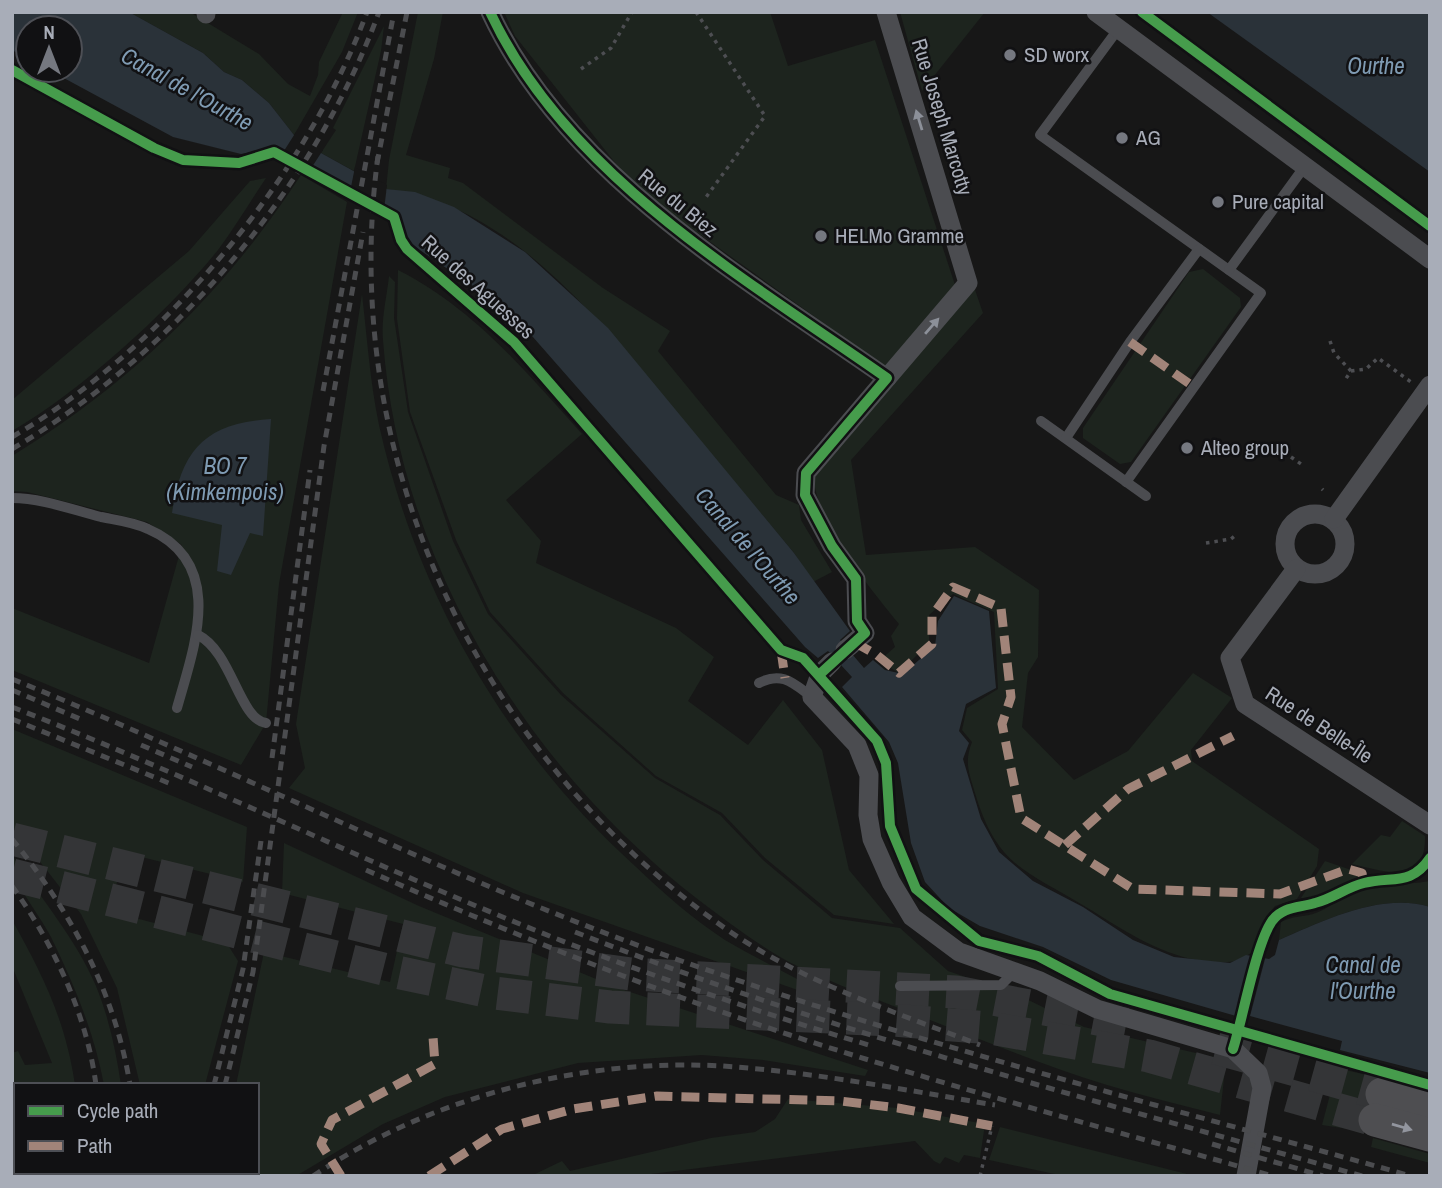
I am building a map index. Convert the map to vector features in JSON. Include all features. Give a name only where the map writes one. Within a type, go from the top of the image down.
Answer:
[{"type":"highway","points":[[1430,1108],[1379,1107],[1430,1135]]},
{"type":"street","name":"Rue du Biez","points":[[490,12],[529,79],[604,167],[681,234],[887,378]]},
{"type":"street","name":"Rue Joseph Marcotty","points":[[812,697],[820,674],[865,634],[857,621],[856,579],[832,546],[805,495],[806,473],[968,284],[886,12]]},
{"type":"street","points":[[1096,12],[1430,259]]},
{"type":"street","points":[[1334,519],[1428,388]]},
{"type":"street","points":[[1305,513],[1334,519],[1345,535],[1342,559],[1331,570],[1313,575],[1296,569],[1284,551],[1288,527],[1305,513]]},
{"type":"street","name":"Rue de Belle-Île","points":[[1296,569],[1230,658],[1245,704],[1430,825]]},
{"type":"street","points":[[812,697],[857,745],[869,775],[868,815],[872,839],[891,882],[912,918],[959,952],[1014,972],[1097,1009],[1233,1049],[1258,1073],[1262,1088],[1246,1176]]},
{"type":"lane","points":[[1119,28],[1041,135],[1261,293],[1126,482]]},
{"type":"lane","points":[[1229,270],[1306,165]]},
{"type":"lane","points":[[1066,438],[1130,342],[1199,249]]},
{"type":"lane","points":[[1041,421],[1146,496]]},
{"type":"lane","points":[[12,498],[147,528],[169,541],[186,559],[196,579],[199,604],[198,635],[177,708]]},
{"type":"lane","points":[[198,635],[218,650],[250,713],[258,722],[266,723]]},
{"type":"lane","points":[[759,683],[771,677],[785,677],[812,697]]},
{"type":"lane","points":[[900,986],[1001,985],[1014,972]]},
{"type":"path","points":[[581,69],[611,48],[632,12]]},
{"type":"path","points":[[696,12],[765,116],[704,200]]},
{"type":"path","points":[[1330,341],[1334,353],[1352,371]]},
{"type":"path","points":[[1345,380],[1352,371],[1366,369],[1378,358],[1428,388]]},
{"type":"path","points":[[1291,457],[1304,466]]},
{"type":"path","points":[[1206,543],[1231,539],[1236,535]]},
{"type":"path","points":[[980,1176],[992,1126]]},
{"type":"shaded area","points":[[129,12],[193,14],[259,54],[288,84],[310,96],[318,75],[319,62],[343,12],[358,12],[342,52],[294,135],[269,103],[242,80],[224,72],[203,53]]},
{"type":"shaded area","points":[[418,12],[443,12],[434,59],[406,155],[450,168],[448,178],[463,183],[603,288],[670,331],[658,351],[776,495],[799,505],[801,520],[832,572],[813,582],[794,553],[645,375],[583,305],[549,272],[512,242],[473,218],[431,199],[386,189],[389,160]]},
{"type":"shaded area","name":"HELMo Gramme","points":[[504,12],[770,12],[788,66],[875,40],[955,285],[885,367],[635,188],[515,36]]},
{"type":"shaded area","points":[[900,12],[985,12],[922,91]]},
{"type":"shaded area","points":[[384,26],[381,51],[354,171],[321,153],[336,130],[333,128]]},
{"type":"shaded area","points":[[301,175],[347,202],[279,584],[266,723],[241,765],[12,670],[12,608],[149,663],[182,545],[147,522],[27,492],[12,491],[12,456],[97,397],[173,332],[240,258]]},
{"type":"shaded area","points":[[266,178],[218,250],[149,324],[66,395],[12,431],[12,400],[189,251],[250,181]]},
{"type":"shaded area","points":[[1203,269],[1240,298],[1241,307],[1131,462],[1120,464],[1083,438],[1083,428],[1189,272]]},
{"type":"shaded area","points":[[398,270],[452,304],[498,343],[582,434],[506,500],[541,541],[536,563],[676,628],[714,657],[688,701],[748,745],[783,700],[822,750],[849,870],[894,924],[834,915],[765,858],[722,813],[656,776],[563,693],[490,612],[456,540],[410,412],[397,319]]},
{"type":"shaded area","points":[[389,276],[395,282],[394,318],[408,412],[453,541],[488,614],[561,695],[655,778],[720,815],[763,860],[832,918],[900,928],[948,971],[1016,994],[1084,1027],[1226,1060],[1220,1115],[1121,1089],[1062,1070],[808,971],[733,926],[637,848],[580,788],[528,723],[483,653],[445,580],[415,502],[394,422],[383,340],[383,316]]},
{"type":"shaded area","points":[[974,287],[983,313],[851,460],[866,555],[975,547],[1039,590],[1038,657],[1028,673],[1022,727],[1074,780],[1128,751],[1193,673],[1232,698],[1191,750],[1192,761],[1319,849],[1317,866],[1297,899],[1275,906],[1267,916],[1253,952],[1238,960],[1208,962],[1153,946],[1030,874],[1004,852],[993,837],[969,773],[968,756],[972,742],[962,730],[967,708],[998,689],[994,612],[953,594],[929,615],[929,643],[899,673],[879,661],[895,647],[891,636],[899,624],[846,554],[823,513],[813,474]]},
{"type":"shaded area","points":[[362,294],[376,409],[396,488],[417,549],[443,608],[473,665],[507,720],[546,772],[589,820],[656,886],[725,940],[808,985],[806,993],[523,893],[289,788],[305,768],[296,724]]},
{"type":"shaded area","points":[[12,729],[247,827],[243,882],[125,853],[109,911],[226,942],[238,961],[206,1083],[140,1083],[117,988],[81,914],[12,826]]},
{"type":"shaded area","points":[[1402,821],[1425,836],[1424,852],[1419,863],[1402,872],[1352,864],[1381,835],[1390,837]]},
{"type":"shaded area","points":[[284,843],[419,906],[618,988],[868,1070],[865,1076],[763,1060],[702,1055],[578,1063],[445,1097],[383,1124],[296,1176],[213,1176],[259,1174],[259,1083],[236,1083],[264,952],[390,982],[403,924],[282,893]]},
{"type":"shaded area","points":[[12,855],[68,935],[88,969],[108,1022],[121,1083],[104,1083],[95,1046],[75,991],[51,937],[21,887]]},
{"type":"shaded area","points":[[1325,861],[1360,873],[1360,877],[1311,900],[1301,898]]},
{"type":"shaded area","points":[[1430,881],[1430,907],[1411,903],[1372,906],[1333,917],[1279,940],[1281,922],[1318,912],[1357,891]]},
{"type":"shaded area","points":[[12,920],[52,1000],[66,1040],[75,1083],[14,1083],[14,1174],[84,1176],[12,1176],[12,1053],[18,1051],[25,1065],[52,1063],[12,966]]},
{"type":"shaded area","points":[[1337,1068],[1384,1079],[1368,1132],[1322,1125]]},
{"type":"shaded area","points":[[788,1099],[898,1108],[985,1124],[980,1158],[964,1155],[959,1163],[945,1157],[940,1164],[915,1141],[635,1176],[531,1176],[562,1161],[570,1171],[711,1138],[755,1132],[775,1119]]},
{"type":"shaded area","points":[[1000,1127],[1195,1176],[1064,1176],[989,1160]]},
{"type":"shaded area","points":[[1373,1138],[1430,1154],[1430,1163],[1371,1147]]},
{"type":"water","name":"Canal de l'Ourthe","points":[[12,12],[129,12],[203,53],[224,72],[242,80],[269,103],[294,135],[321,153],[386,189],[415,192],[454,207],[525,252],[608,328],[794,553],[850,631],[840,640],[864,668],[873,660],[885,670],[903,674],[935,646],[938,621],[954,596],[989,611],[996,688],[966,704],[959,731],[969,743],[963,759],[981,819],[999,852],[1033,881],[1083,907],[1133,940],[1174,957],[1230,963],[1246,955],[1269,959],[1275,955],[1279,940],[1333,917],[1392,903],[1430,907],[1430,1073],[1340,1050],[1342,1041],[1250,1016],[1236,1016],[1111,980],[1043,947],[980,926],[949,908],[925,882],[911,843],[898,763],[889,742],[842,687],[852,677],[828,651],[818,658],[805,647],[511,312],[408,242],[397,213],[277,148],[241,154],[173,137],[75,84],[84,84],[84,14],[14,14],[14,51]]},
{"type":"water","name":"Ourthe","points":[[1207,12],[1430,12],[1430,172]]},
{"type":"water","name":"BO 7 (Kimkempois)","points":[[271,419],[263,536],[250,533],[231,575],[217,571],[222,525],[172,513],[182,472],[200,444],[213,434],[248,422]]},
{"type":"pier","points":[[296,132],[323,150],[310,170],[282,154]]},
{"type":"pier","points":[[355,167],[387,185],[384,210],[350,192]]},
{"type":"pier","points":[[1254,953],[1266,955],[1249,1020],[1235,1020]]},
{"type":"tunnel","points":[[12,839],[463,951],[631,974],[956,992],[1134,1026]]},
{"type":"tunnel","points":[[12,875],[387,970],[495,993],[610,1007],[892,1020],[990,1028],[1149,1056],[1375,1120]]},
{"type":"tunnel","points":[[1216,1048],[1382,1094]]},
{"type":"railway","points":[[12,437],[69,400],[123,356],[175,307],[224,253],[268,196],[307,135],[341,74],[367,12]]},
{"type":"railway","points":[[12,449],[71,410],[128,366],[182,316],[232,261],[277,202],[317,141],[351,77],[379,12]]},
{"type":"railway","points":[[323,391],[394,12]]},
{"type":"railway","points":[[377,163],[407,12]]},
{"type":"railway","points":[[378,156],[371,269],[380,381],[405,489],[444,592],[497,690],[563,780],[640,860],[729,931],[819,981],[980,1045]]},
{"type":"railway","points":[[225,1083],[253,972],[324,446],[363,232]]},
{"type":"railway","points":[[272,758],[310,470]]},
{"type":"railway","points":[[12,679],[415,855],[659,953],[939,1044],[1411,1176]]},
{"type":"railway","points":[[12,690],[80,719]]},
{"type":"railway","points":[[12,707],[135,757],[544,934],[683,985],[872,1046]]},
{"type":"railway","points":[[12,719],[171,784]]},
{"type":"railway","points":[[141,745],[192,767]]},
{"type":"railway","points":[[12,839],[53,895],[87,954],[114,1018],[130,1083]]},
{"type":"railway","points":[[214,1083],[243,969],[261,841]]},
{"type":"railway","points":[[366,870],[576,958],[736,1017],[1031,1108],[1273,1176]]},
{"type":"railway","points":[[12,886],[41,931],[66,981],[85,1032],[96,1083]]},
{"type":"railway","points":[[575,932],[671,968],[867,1034],[1362,1176]]},
{"type":"railway","points":[[313,1176],[359,1148],[407,1124],[457,1104],[508,1088],[561,1076],[615,1069],[668,1065],[756,1069],[859,1082],[995,1105]]},
{"type":"railway","points":[[1212,1144],[1323,1176]]},
{"type":"marked path","points":[[1130,342],[1194,387]]},
{"type":"marked path","points":[[854,642],[877,655],[899,673],[932,644],[932,616],[953,587],[1001,608],[1011,697],[1002,724],[1021,818],[1133,889],[1280,894],[1348,869],[1362,873],[1364,883]]},
{"type":"marked path","points":[[781,650],[785,678]]},
{"type":"marked path","points":[[1065,845],[1128,789],[1233,736]]},
{"type":"marked path","points":[[341,1176],[321,1144],[332,1120],[435,1064],[433,1037]]},
{"type":"marked path","points":[[429,1176],[502,1129],[573,1109],[657,1096],[840,1101],[898,1108],[992,1126]]},
{"type":"cycle path","points":[[490,12],[523,70],[564,124],[612,173],[664,219],[719,262],[887,378],[806,473],[805,495],[832,546],[856,579],[857,621],[865,633],[820,674]]},
{"type":"cycle path","points":[[1142,12],[1430,226]]},
{"type":"cycle path","name":"Rue des Aguesses","points":[[12,70],[154,148],[183,160],[239,163],[274,152],[394,217],[401,240],[407,249],[514,342],[781,650],[803,658],[877,741],[886,763],[890,826],[916,889],[979,941],[1038,956],[1110,994],[1430,1085]]},
{"type":"cycle path","points":[[1233,1049],[1261,946],[1276,916],[1358,885],[1416,873],[1430,858]]},
{"type":"place","name":"SD worx","points":[[1010,55]]},
{"type":"place","name":"AG","points":[[1122,138]]},
{"type":"place","name":"Pure capital","points":[[1218,202]]},
{"type":"place","name":"HELMo Gramme","points":[[821,236]]},
{"type":"place","name":"Alteo group","points":[[1187,448]]}]
